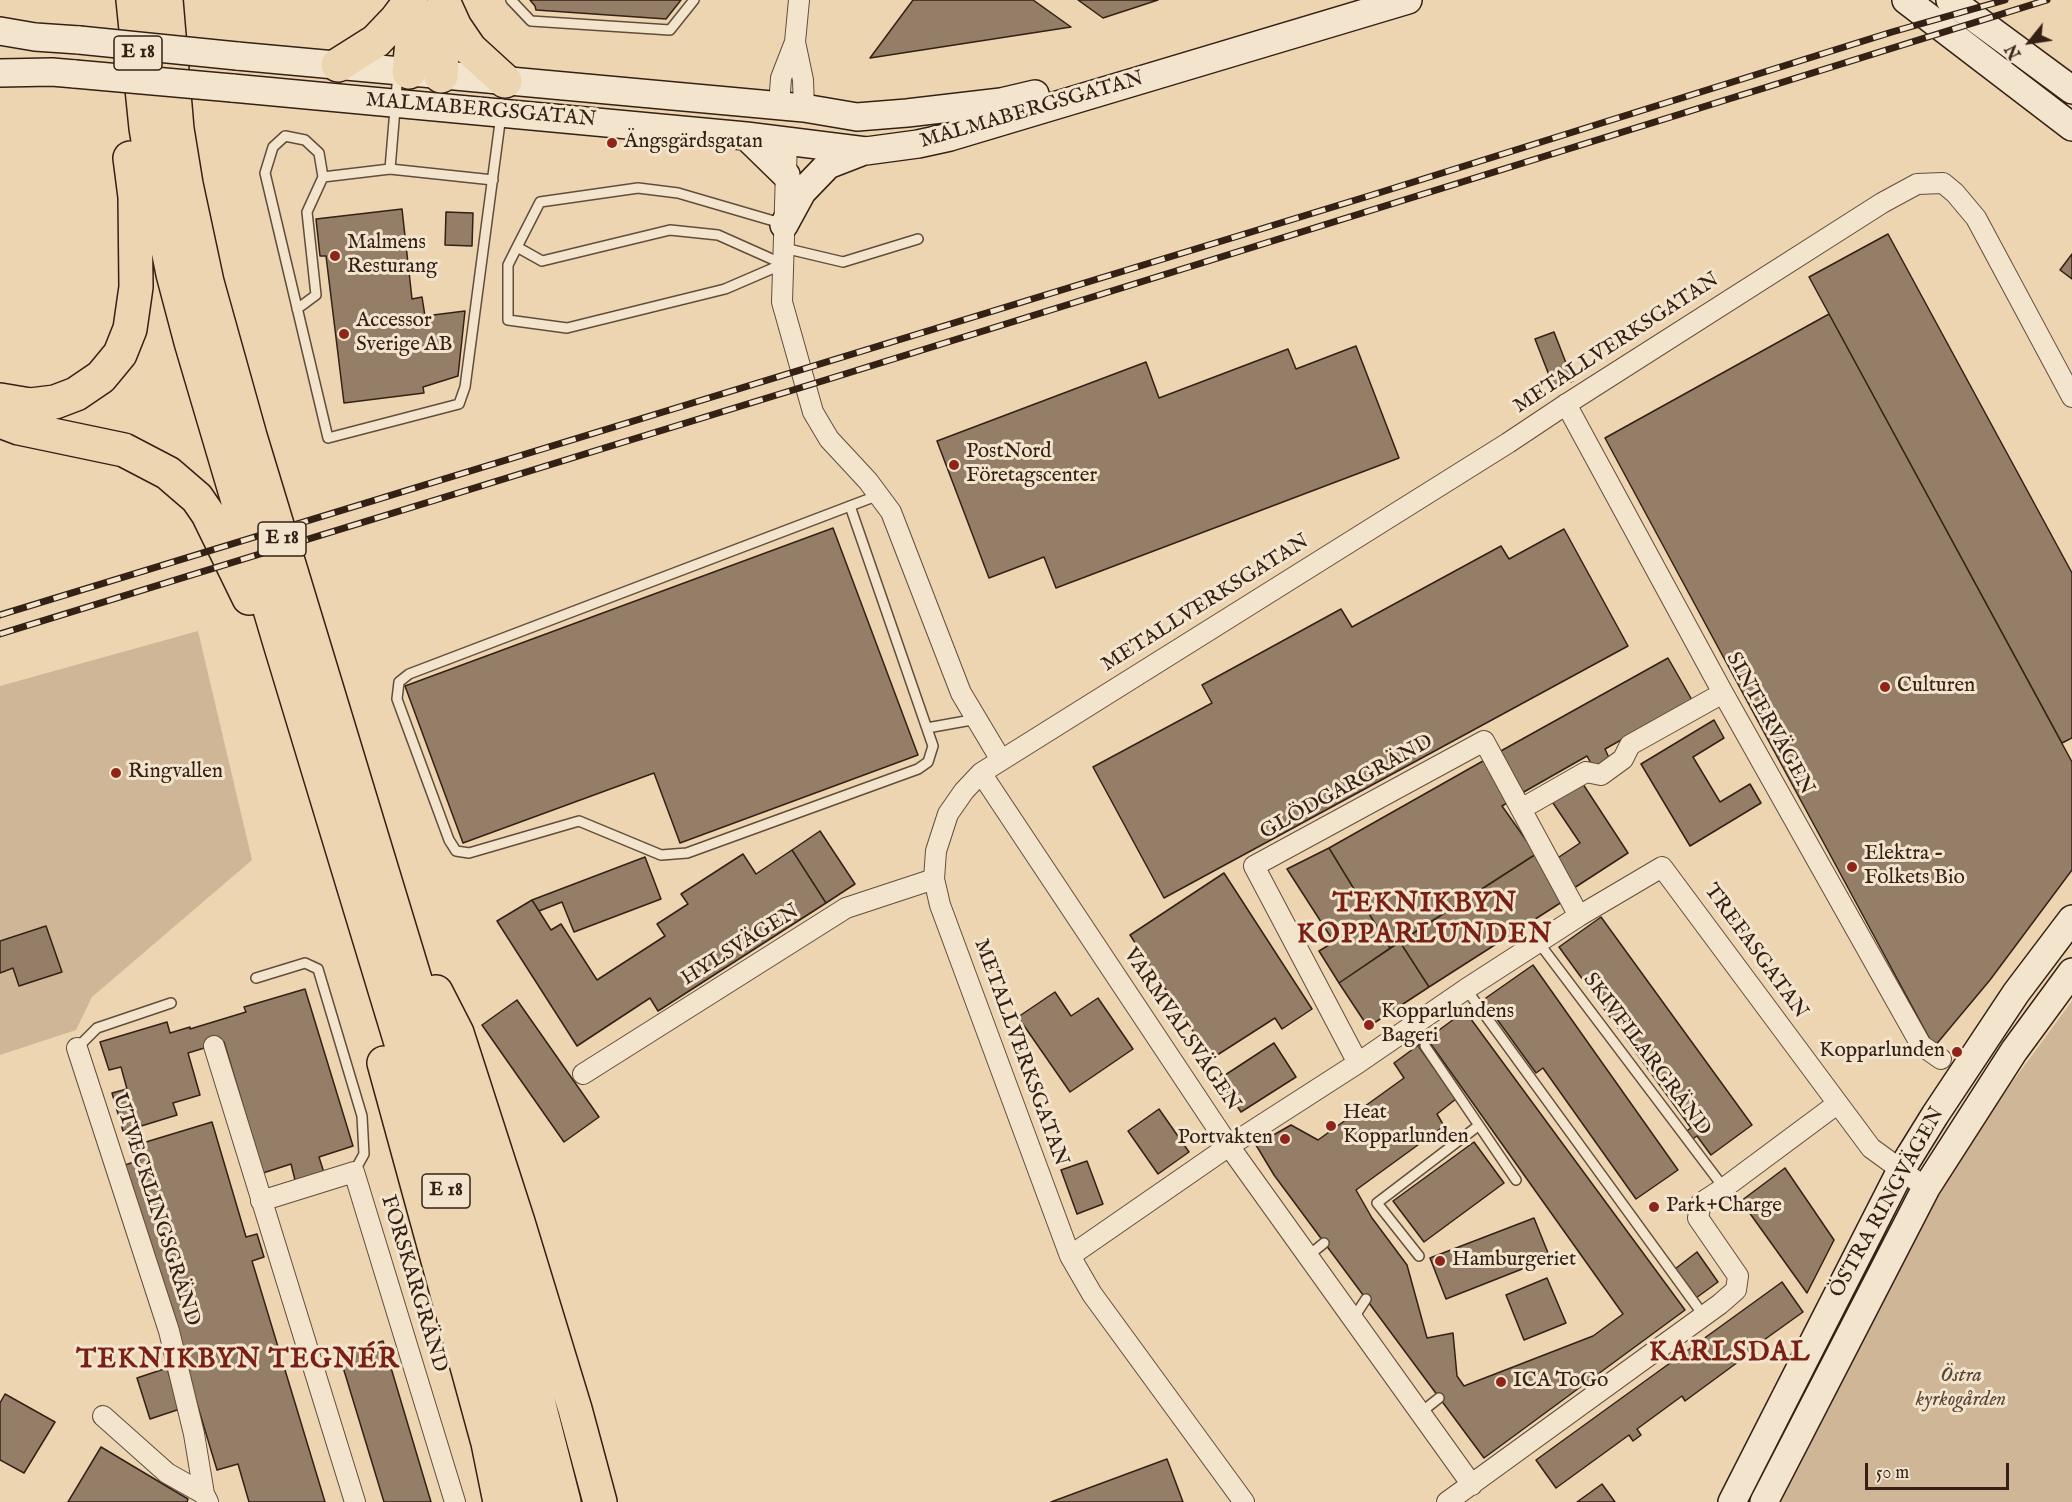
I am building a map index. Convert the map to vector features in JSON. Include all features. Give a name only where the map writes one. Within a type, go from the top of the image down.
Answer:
[{"type":"highway","name":"E 18","points":[[133,0],[144,107],[159,206],[173,274],[279,640],[468,1264],[515,1429],[533,1502]]},
{"type":"highway","points":[[338,65],[376,41],[411,0]]},
{"type":"highway","points":[[403,71],[412,42],[411,0]]},
{"type":"highway","points":[[440,91],[443,2]]},
{"type":"highway","points":[[443,2],[455,27],[503,97]]},
{"type":"highway","name":"E 18","points":[[169,4],[177,129],[207,282],[254,447],[488,1220],[564,1502]]},
{"type":"highway","points":[[0,400],[30,405],[55,402],[76,394],[101,377],[120,354],[130,329],[136,287],[135,197],[126,128],[130,120],[144,107]]},
{"type":"highway","name":"E 18","points":[[0,421],[19,428],[124,450],[168,472],[197,498],[208,514],[240,576],[255,613],[279,640]]},
{"type":"highway","name":"E 18","points":[[352,882],[355,947],[379,1045],[488,1443],[500,1502]]},
{"type":"highway","name":"E 18","points":[[390,896],[416,955],[457,1033],[575,1409],[600,1502]]},
{"type":"main road","name":"MALMABERGSGATAN","points":[[0,73],[52,72],[401,103],[440,91],[503,97],[791,107],[857,117],[1001,102],[1045,92],[1349,0]]},
{"type":"main road","name":"MALMABERGSGATAN","points":[[503,97],[746,136],[866,151],[950,137],[1408,0]]},
{"type":"main road","points":[[1906,0],[2072,127]]},
{"type":"main road","points":[[1950,0],[2072,90]]},
{"type":"main road","name":"MALMABERGSGATAN","points":[[0,31],[35,37],[403,71],[440,91]]},
{"type":"main road","points":[[401,103],[403,71]]},
{"type":"main road","points":[[788,140],[791,107]]},
{"type":"main road","points":[[746,136],[786,175]]},
{"type":"main road","points":[[784,246],[802,192],[828,165],[866,151]]},
{"type":"main road","name":"ÖSTRA RINGVÄGEN","points":[[1732,1502],[1901,1170],[2016,993],[2072,920]]},
{"type":"main road","name":"ÖSTRA RINGVÄGEN","points":[[1764,1502],[1926,1188],[2014,1051],[2072,972]]},
{"type":"street","points":[[791,107],[803,80],[795,42],[799,0]]},
{"type":"street","points":[[788,140],[782,302],[813,412],[829,439],[868,480],[891,512],[961,693],[1001,760]]},
{"type":"street","name":"METALLVERKSGATAN","points":[[1244,1502],[1092,1294],[1070,1256],[940,905],[934,879],[936,851],[948,814],[964,791],[981,773],[1001,760],[1498,450],[1566,404],[1882,203],[1917,184],[1943,183],[1976,218],[2072,397]]},
{"type":"street","name":"SINTERVÄGEN","points":[[1566,404],[1723,693],[1921,1045],[1941,1059]]},
{"type":"street","points":[[1521,808],[1586,772],[1601,775],[1623,759],[1630,745],[1723,693]]},
{"type":"street","name":"GLÖDGARGRÄND","points":[[1358,1063],[1254,866],[1484,741],[1578,917]]},
{"type":"street","name":"VARMVALSVÄGEN","points":[[981,773],[1229,1146],[1472,1485]]},
{"type":"street","name":"TREFASGATAN","points":[[1578,917],[1662,867],[1871,1148],[1926,1188]]},
{"type":"street","name":"HYLSVÄGEN","points":[[583,1074],[846,908],[934,879]]},
{"type":"street","points":[[1070,1256],[1229,1146],[1578,917]]},
{"type":"street","points":[[214,1046],[355,1502]]},
{"type":"street","name":"UTVECKLINGSGRÄND","points":[[77,1048],[169,1331],[194,1434],[206,1498]]},
{"type":"street","points":[[1447,1502],[1634,1362],[1704,1316],[1736,1290],[1738,1276],[1698,1218],[1701,1203],[1838,1104]]},
{"type":"street","points":[[261,1201],[354,1172]]},
{"type":"street","name":"FORSKARGRÄND","points":[[354,1172],[455,1502]]},
{"type":"street","name":"UTVECKLINGSGRÄND","points":[[103,1416],[167,1473],[206,1498]]},
{"type":"lane","points":[[511,0],[531,21],[670,30],[694,0]]},
{"type":"lane","points":[[297,309],[316,295],[307,212],[323,177],[319,153],[305,140],[285,136],[273,147],[265,173],[297,309],[328,438],[459,404],[465,387],[494,180],[503,97]]},
{"type":"lane","points":[[390,169],[401,103]]},
{"type":"lane","points":[[323,177],[390,169],[494,180]]},
{"type":"lane","points":[[638,188],[678,193],[784,246],[724,289],[567,328],[508,320],[508,265],[540,202],[638,188]]},
{"type":"lane","points":[[517,247],[542,261],[670,230],[784,246],[843,262],[918,239]]},
{"type":"lane","points":[[850,506],[933,746],[928,762],[918,769],[687,854],[661,855],[579,821],[469,853],[456,851],[449,840],[397,699],[399,682],[409,674],[850,506],[879,495]]},
{"type":"lane","points":[[927,728],[977,719]]},
{"type":"lane","name":"SKIVFILARGRÄND","points":[[1539,943],[1724,1188]]},
{"type":"lane","points":[[256,978],[305,963],[318,969],[362,1116],[363,1154],[354,1172]]},
{"type":"lane","points":[[1466,989],[1704,1316]]},
{"type":"lane","points":[[77,1048],[97,1028],[171,1003]]},
{"type":"lane","points":[[1425,1046],[1516,1180]]},
{"type":"lane","points":[[1419,1257],[1377,1203],[1478,1126]]},
{"type":"lane","points":[[1308,1256],[1324,1243]]},
{"type":"lane","points":[[1353,1319],[1366,1299]]},
{"type":"lane","points":[[1420,1413],[1439,1398]]},
{"type":"green space","name":"Ringvallen","points":[[198,631],[252,860],[92,997],[76,1030],[0,1055],[0,686]]},
{"type":"green space","name":"Östra kyrkogården","points":[[2072,1001],[2072,1502],[1778,1502],[1905,1254],[1977,1130]]},
{"type":"building","points":[[530,0],[681,0],[666,19],[536,10]]},
{"type":"building","points":[[913,0],[1033,0],[1071,27],[870,58]]},
{"type":"building","points":[[1078,0],[1158,0],[1103,18]]},
{"type":"building","points":[[402,209],[412,299],[422,297],[425,316],[465,311],[458,376],[423,387],[424,393],[344,403],[326,256],[320,256],[316,219]]},
{"type":"building","points":[[446,212],[473,213],[472,246],[445,245]]},
{"type":"building","points":[[1888,234],[2072,573],[2072,738],[2062,743],[1809,277]]},
{"type":"building","points":[[2072,254],[2072,279],[2060,270]]},
{"type":"building","name":"Culturen","points":[[1829,314],[2072,762],[2072,870],[1990,980],[1934,1047],[1605,438]]},
{"type":"building","points":[[1554,332],[1573,381],[1554,388],[1535,339]]},
{"type":"building","points":[[1356,346],[1399,458],[1056,588],[1044,557],[989,578],[937,441],[1146,362],[1159,398],[1288,349],[1296,369]]},
{"type":"building","points":[[833,528],[918,755],[680,843],[654,773],[463,843],[405,686]]},
{"type":"building","points":[[1564,529],[1628,646],[1164,898],[1093,767],[1212,703],[1202,685],[1341,609],[1352,627],[1501,546],[1509,559]]},
{"type":"building","points":[[1668,658],[1692,700],[1605,749],[1610,760],[1594,769],[1587,756],[1522,793],[1499,752]]},
{"type":"building","points":[[1714,720],[1724,738],[1693,757],[1720,802],[1750,784],[1761,803],[1690,846],[1641,764]]},
{"type":"building","points":[[1490,757],[1512,800],[1502,806],[1536,854],[1390,948],[1329,848]]},
{"type":"building","points":[[1581,781],[1628,853],[1571,890],[1553,861],[1580,843],[1551,800]]},
{"type":"building","points":[[820,831],[855,884],[826,903],[792,850]]},
{"type":"building","points":[[1329,848],[1390,948],[1339,983],[1319,951],[1334,942],[1287,869]]},
{"type":"building","points":[[792,850],[826,903],[658,1011],[650,998],[577,1046],[497,921],[532,900],[551,930],[561,924],[597,980],[665,936],[657,924],[688,904],[681,894],[743,854],[756,874]]},
{"type":"building","points":[[1536,854],[1565,900],[1429,987],[1400,942]]},
{"type":"building","points":[[645,857],[661,899],[574,932],[562,902],[539,911],[532,900]]},
{"type":"building","points":[[1224,873],[1312,1009],[1282,1029],[1275,1018],[1211,1059],[1130,935]]},
{"type":"building","points":[[1601,917],[1752,1125],[1711,1155],[1697,1136],[1691,1140],[1685,1132],[1691,1128],[1559,947]]},
{"type":"building","points":[[46,926],[62,972],[19,986],[13,968],[0,973],[0,941]]},
{"type":"building","points":[[1400,942],[1429,987],[1368,1027],[1339,983]]},
{"type":"building","points":[[1533,965],[1678,1170],[1636,1199],[1543,1068],[1536,1073],[1483,1000]]},
{"type":"building","points":[[305,989],[353,1146],[319,1157],[326,1179],[297,1188],[291,1164],[263,1173],[224,1042],[188,1053],[200,1095],[173,1103],[177,1115],[138,1127],[141,1136],[130,1140],[127,1130],[123,1131],[112,1093],[127,1089],[121,1067],[109,1070],[100,1042],[167,1022],[170,1033],[190,1027],[190,1029],[246,1012],[244,1007]]},
{"type":"building","points":[[1055,992],[1071,1016],[1098,998],[1133,1049],[1070,1092],[1018,1017]]},
{"type":"building","points":[[517,1000],[599,1117],[564,1142],[482,1025]]},
{"type":"building","points":[[1465,1011],[1685,1310],[1484,1458],[1274,1175],[1256,1145],[1291,1125],[1318,1140],[1404,1078],[1394,1063]],"holes":[[[1428,1040],[1623,1314],[1593,1336],[1464,1386],[1457,1376],[1453,1333],[1427,1338],[1407,1265],[1372,1218],[1356,1190],[1444,1126],[1437,1114],[1456,1099],[1419,1047]]]},
{"type":"building","points":[[1274,1043],[1296,1077],[1241,1112],[1219,1079]]},
{"type":"building","points":[[1159,1109],[1189,1152],[1158,1174],[1128,1131]]},
{"type":"building","points":[[212,1122],[246,1237],[257,1234],[264,1257],[252,1261],[325,1502],[249,1502],[238,1464],[217,1470],[125,1165],[140,1160],[136,1145]]},
{"type":"building","points":[[1474,1142],[1504,1183],[1424,1242],[1393,1201]]},
{"type":"building","points":[[1087,1161],[1103,1204],[1077,1214],[1061,1170]]},
{"type":"building","points":[[1785,1168],[1834,1240],[1807,1293],[1741,1201]]},
{"type":"building","points":[[1534,1218],[1550,1258],[1446,1299],[1430,1258]]},
{"type":"building","points":[[1697,1252],[1718,1282],[1696,1298],[1675,1269]]},
{"type":"building","points":[[1547,1278],[1566,1323],[1524,1340],[1506,1295]]},
{"type":"building","points":[[1782,1282],[1803,1312],[1736,1360],[1738,1362],[1685,1401],[1682,1396],[1637,1429],[1641,1435],[1633,1441],[1629,1435],[1556,1488],[1536,1460]]},
{"type":"building","points":[[383,1341],[431,1502],[384,1502],[339,1354]]},
{"type":"building","points":[[167,1368],[180,1409],[150,1419],[137,1378]]},
{"type":"building","points":[[5,1394],[55,1422],[24,1473],[0,1460],[0,1403]]},
{"type":"building","points":[[101,1447],[188,1499],[187,1502],[68,1502]]},
{"type":"building","points":[[1167,1459],[1183,1502],[1051,1502]]},
{"type":"building","points":[[1602,1484],[1615,1502],[1577,1502]]},
{"type":"railway","points":[[0,615],[1372,195],[1892,32],[2005,0]]},
{"type":"railway","points":[[0,634],[2047,0]]},
{"type":"place","name":"Ängsgärdsgatan","points":[[612,143]]},
{"type":"place","name":"Malmens Resturang","points":[[335,256]]},
{"type":"place","name":"Accessor Sverige AB","points":[[344,334]]},
{"type":"place","name":"PostNord Företagscenter","points":[[954,465]]},
{"type":"place","name":"Culturen","points":[[1885,687]]},
{"type":"place","name":"Ringvallen","points":[[116,773]]},
{"type":"place","name":"Elektra - Folkets Bio","points":[[1852,867]]},
{"type":"place","name":"Kopparlundens Bageri","points":[[1369,1025]]},
{"type":"place","name":"Kopparlunden","points":[[1957,1052]]},
{"type":"place","name":"Heat Kopparlunden","points":[[1331,1126]]},
{"type":"place","name":"Portvakten","points":[[1285,1139]]},
{"type":"place","name":"Park+Charge","points":[[1654,1207]]},
{"type":"place","name":"Hamburgeriet","points":[[1440,1261]]},
{"type":"place","name":"ICA ToGo","points":[[1501,1382]]},
{"type":"district","name":"TEKNIKBYN KOPPARLUNDEN","points":[[1425,920]]},
{"type":"district","name":"KARLSDAL","points":[[1730,1354]]},
{"type":"district","name":"TEKNIKBYN TEGNÉR","points":[[238,1361]]}]
